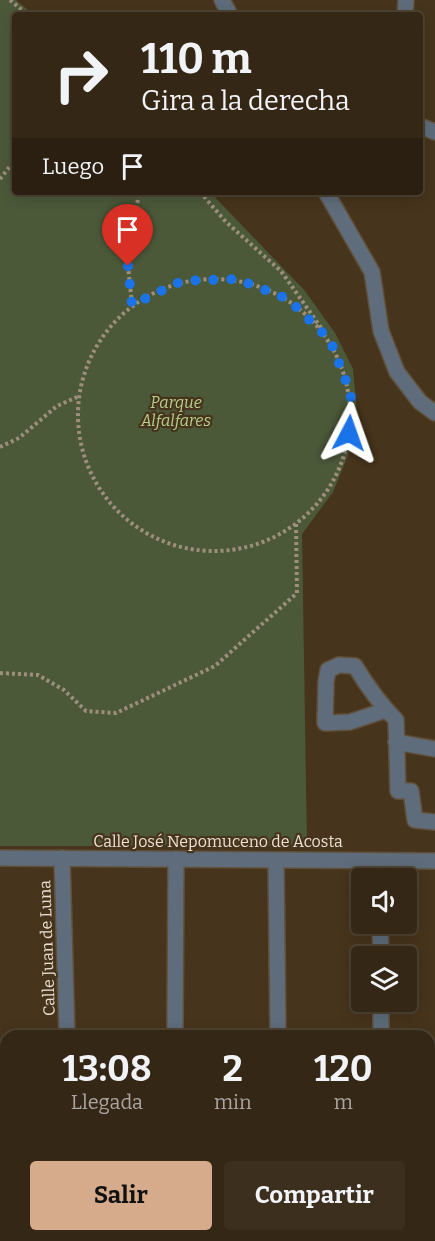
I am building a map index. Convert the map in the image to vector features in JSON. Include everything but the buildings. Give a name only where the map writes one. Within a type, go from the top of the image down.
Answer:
[{"type":"street","points":[[328,195],[372,272],[381,331],[397,372],[420,402],[435,413]]},
{"type":"street","points":[[386,710],[350,722],[325,723],[328,670],[339,665],[354,666],[375,699],[386,710],[396,720],[398,791],[411,791],[415,820],[435,822]]},
{"type":"street","points":[[396,742],[435,749]]},
{"type":"street","name":"Calle José Nepomuceno de Acosta","points":[[0,858],[435,861]]},
{"type":"street","name":"Calle Juan de Luna","points":[[62,858],[67,1030]]},
{"type":"street","points":[[175,1030],[176,859]]},
{"type":"street","points":[[276,860],[278,1030]]},
{"type":"street","points":[[380,861],[380,868]]},
{"type":"street","points":[[381,1012],[381,1030]]},
{"type":"path","points":[[10,0],[24,12]]},
{"type":"path","points":[[0,179],[12,164]]},
{"type":"path","points":[[132,305],[128,266],[139,195]]},
{"type":"path","points":[[203,195],[226,222],[281,271],[330,340],[351,394],[347,453],[320,504],[273,539],[216,552],[169,545],[128,522],[97,487],[79,443],[77,397],[96,345],[132,305],[182,281],[237,279],[288,299],[330,340]]},
{"type":"path","points":[[0,447],[19,438],[57,406],[77,397]]},
{"type":"path","points":[[0,673],[38,675],[64,690],[86,711],[116,712],[215,666],[297,593],[296,522]]},
{"type":"green space","name":"Parque Alfalfares","points":[[0,0],[16,0],[30,12],[12,12],[12,195],[213,195],[305,291],[335,333],[353,369],[357,412],[353,443],[333,492],[302,534],[307,846],[0,846]]},
{"type":"route","points":[[128,266],[132,305],[182,281],[237,279],[288,299],[330,340],[351,394],[349,433]]}]
